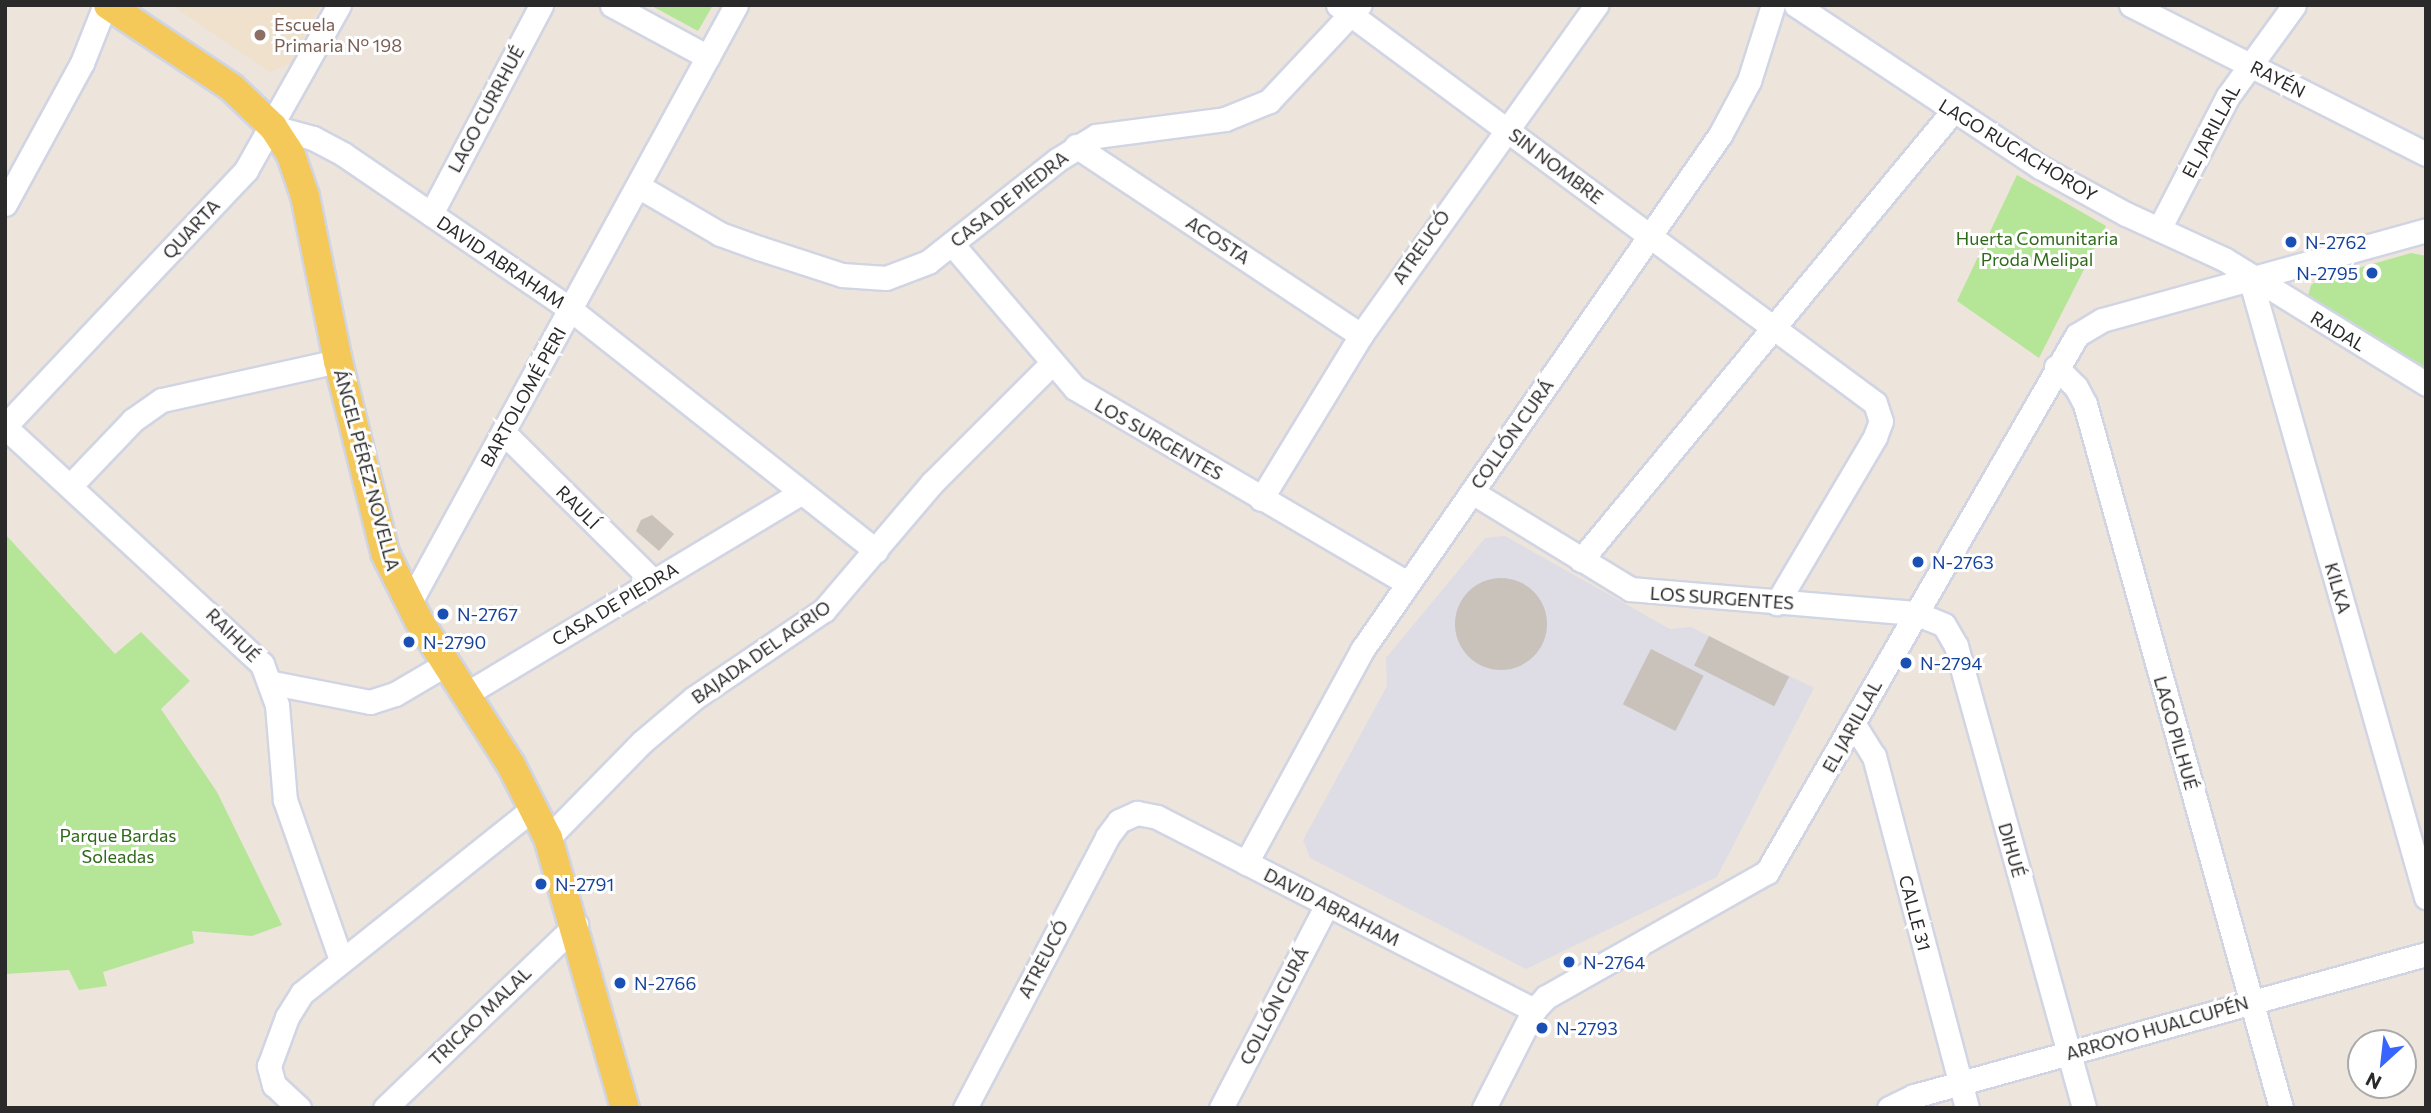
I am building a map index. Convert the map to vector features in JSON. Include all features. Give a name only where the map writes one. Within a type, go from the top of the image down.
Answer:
[{"type":"main road","name":"DAVID ABRAHAM","points":[[107,5],[231,87],[273,127]]},
{"type":"main road","name":"ÁNGEL PÉREZ NOVELLA","points":[[273,127],[291,155],[305,195],[338,361],[386,554],[410,604],[534,808],[548,838],[576,925],[625,1108]]},
{"type":"street","points":[[5,204],[82,64],[107,5]]},
{"type":"street","name":"QUARTA","points":[[5,427],[238,179],[273,127],[339,5]]},
{"type":"street","name":"LAGO CURRHUÉ","points":[[431,214],[541,5]]},
{"type":"street","points":[[612,5],[708,57]]},
{"type":"street","name":"BARTOLOMÉ PERI","points":[[410,604],[736,5]]},
{"type":"street","name":"ATREUCÓ","points":[[1261,499],[1361,335],[1504,128],[1595,5]]},
{"type":"street","name":"COLLÓN CURÁ","points":[[1246,863],[1346,676],[1740,101],[1773,5]]},
{"type":"street","name":"LAGO RUCACHOROY","points":[[1796,5],[1953,111],[2072,185],[2216,254],[2250,278]]},
{"type":"street","name":"RAYÉN","points":[[2131,5],[2426,154]]},
{"type":"street","name":"EL JARILLAL","points":[[2160,229],[2219,111],[2294,5]]},
{"type":"street","name":"SIN NOMBRE","points":[[1349,8],[1504,128],[1875,403],[1881,421],[1777,603]]},
{"type":"street","name":"CASA DE PIEDRA","points":[[638,186],[720,234],[842,275],[886,278],[909,272],[952,244],[1076,146],[1117,130],[1225,119],[1269,102],[1349,8]]},
{"type":"street","points":[[1581,560],[1953,111]]},
{"type":"street","name":"DAVID ABRAHAM","points":[[273,127],[328,145],[570,309],[876,551]]},
{"type":"street","name":"ACOSTA","points":[[1076,146],[1361,335]]},
{"type":"street","name":"EL JARILLAL","points":[[1484,1108],[1534,1010],[1554,991],[1767,872],[2056,367],[2077,335],[2102,320],[2426,230]]},
{"type":"street","name":"LOS SURGENTES","points":[[952,244],[1050,365],[1091,400],[1408,583]]},
{"type":"street","name":"RADAL","points":[[2250,278],[2426,384]]},
{"type":"street","name":"KILKA","points":[[2250,278],[2426,897]]},
{"type":"street","points":[[70,486],[133,420],[162,400],[338,361]]},
{"type":"street","name":"BAJADA DEL AGRIO","points":[[548,838],[668,719],[824,610],[932,483],[1050,365]]},
{"type":"street","name":"LAGO PILHUÉ","points":[[2056,367],[2076,387],[2085,404],[2281,1108]]},
{"type":"street","name":"RAIHUÉ","points":[[5,427],[246,645],[273,683],[285,800],[341,960]]},
{"type":"street","name":"RAULÍ","points":[[503,432],[653,581]]},
{"type":"street","name":"LOS SURGENTES","points":[[1472,492],[1581,560],[1643,593],[1915,613]]},
{"type":"street","name":"CASA DE PIEDRA","points":[[466,694],[800,493]]},
{"type":"street","name":"DIHUÉ","points":[[1915,613],[1944,625],[1953,639],[2084,1108]]},
{"type":"street","points":[[273,683],[356,703],[370,702],[395,694],[446,664]]},
{"type":"street","name":"CALLE 31","points":[[1853,723],[1874,756],[1966,1108]]},
{"type":"street","points":[[299,1108],[270,1075],[272,1055],[294,1005],[341,960],[534,808]]},
{"type":"street","name":"DAVID ABRAHAM","points":[[1127,815],[1148,814],[1534,1010]]},
{"type":"street","name":"ATREUCÓ","points":[[965,1108],[1107,837],[1127,815]]},
{"type":"street","name":"COLLÓN CURÁ","points":[[1221,1108],[1327,904]]},
{"type":"street","name":"TRICAO MALAL","points":[[384,1108],[576,925]]},
{"type":"street","name":"ARROYO HUALCUPÉN","points":[[1889,1108],[1960,1083],[2426,954]]},
{"type":"shaded area","name":"Escuela Primaria N° 198","points":[[171,5],[321,5],[290,64],[270,72]]},
{"type":"shaded area","points":[[1505,536],[1670,629],[1691,627],[1814,688],[1717,877],[1526,969],[1310,858],[1303,840],[1387,686],[1386,658],[1485,538]]},
{"type":"green space","points":[[650,5],[713,5],[698,31]]},
{"type":"green space","name":"Huerta Comunitaria Proda Melipal","points":[[2017,175],[2106,226],[2039,358],[1957,301]]},
{"type":"green space","points":[[2411,253],[2426,256],[2426,372],[2308,296],[2311,285],[2320,279]]},
{"type":"green space","name":"Parque Bardas Soleadas","points":[[5,534],[115,654],[141,632],[190,681],[161,709],[217,792],[282,925],[252,936],[192,931],[194,943],[103,972],[107,986],[79,990],[69,970],[5,974]]},
{"type":"building","points":[[652,515],[674,534],[659,551],[636,531],[641,520]]},
{"type":"building","points":[[1501,578],[1518,582],[1533,592],[1543,607],[1547,624],[1543,641],[1533,656],[1518,666],[1501,670],[1484,666],[1469,656],[1459,641],[1455,624],[1459,607],[1469,592],[1484,582]]},
{"type":"building","points":[[1709,636],[1789,677],[1774,706],[1694,665]]},
{"type":"building","points":[[1651,649],[1704,676],[1675,731],[1623,704]]},
{"type":"place","name":"Escuela Primaria N° 198","points":[[260,35]]},
{"type":"place","name":"N-2762","points":[[2291,242]]},
{"type":"place","name":"N-2795","points":[[2372,273]]},
{"type":"place","name":"N-2763","points":[[1918,562]]},
{"type":"place","name":"N-2767","points":[[443,614]]},
{"type":"place","name":"N-2790","points":[[409,642]]},
{"type":"place","name":"N-2794","points":[[1906,663]]},
{"type":"place","name":"N-2791","points":[[541,884]]},
{"type":"place","name":"N-2764","points":[[1569,962]]},
{"type":"place","name":"N-2766","points":[[620,983]]},
{"type":"place","name":"N-2793","points":[[1542,1028]]}]
